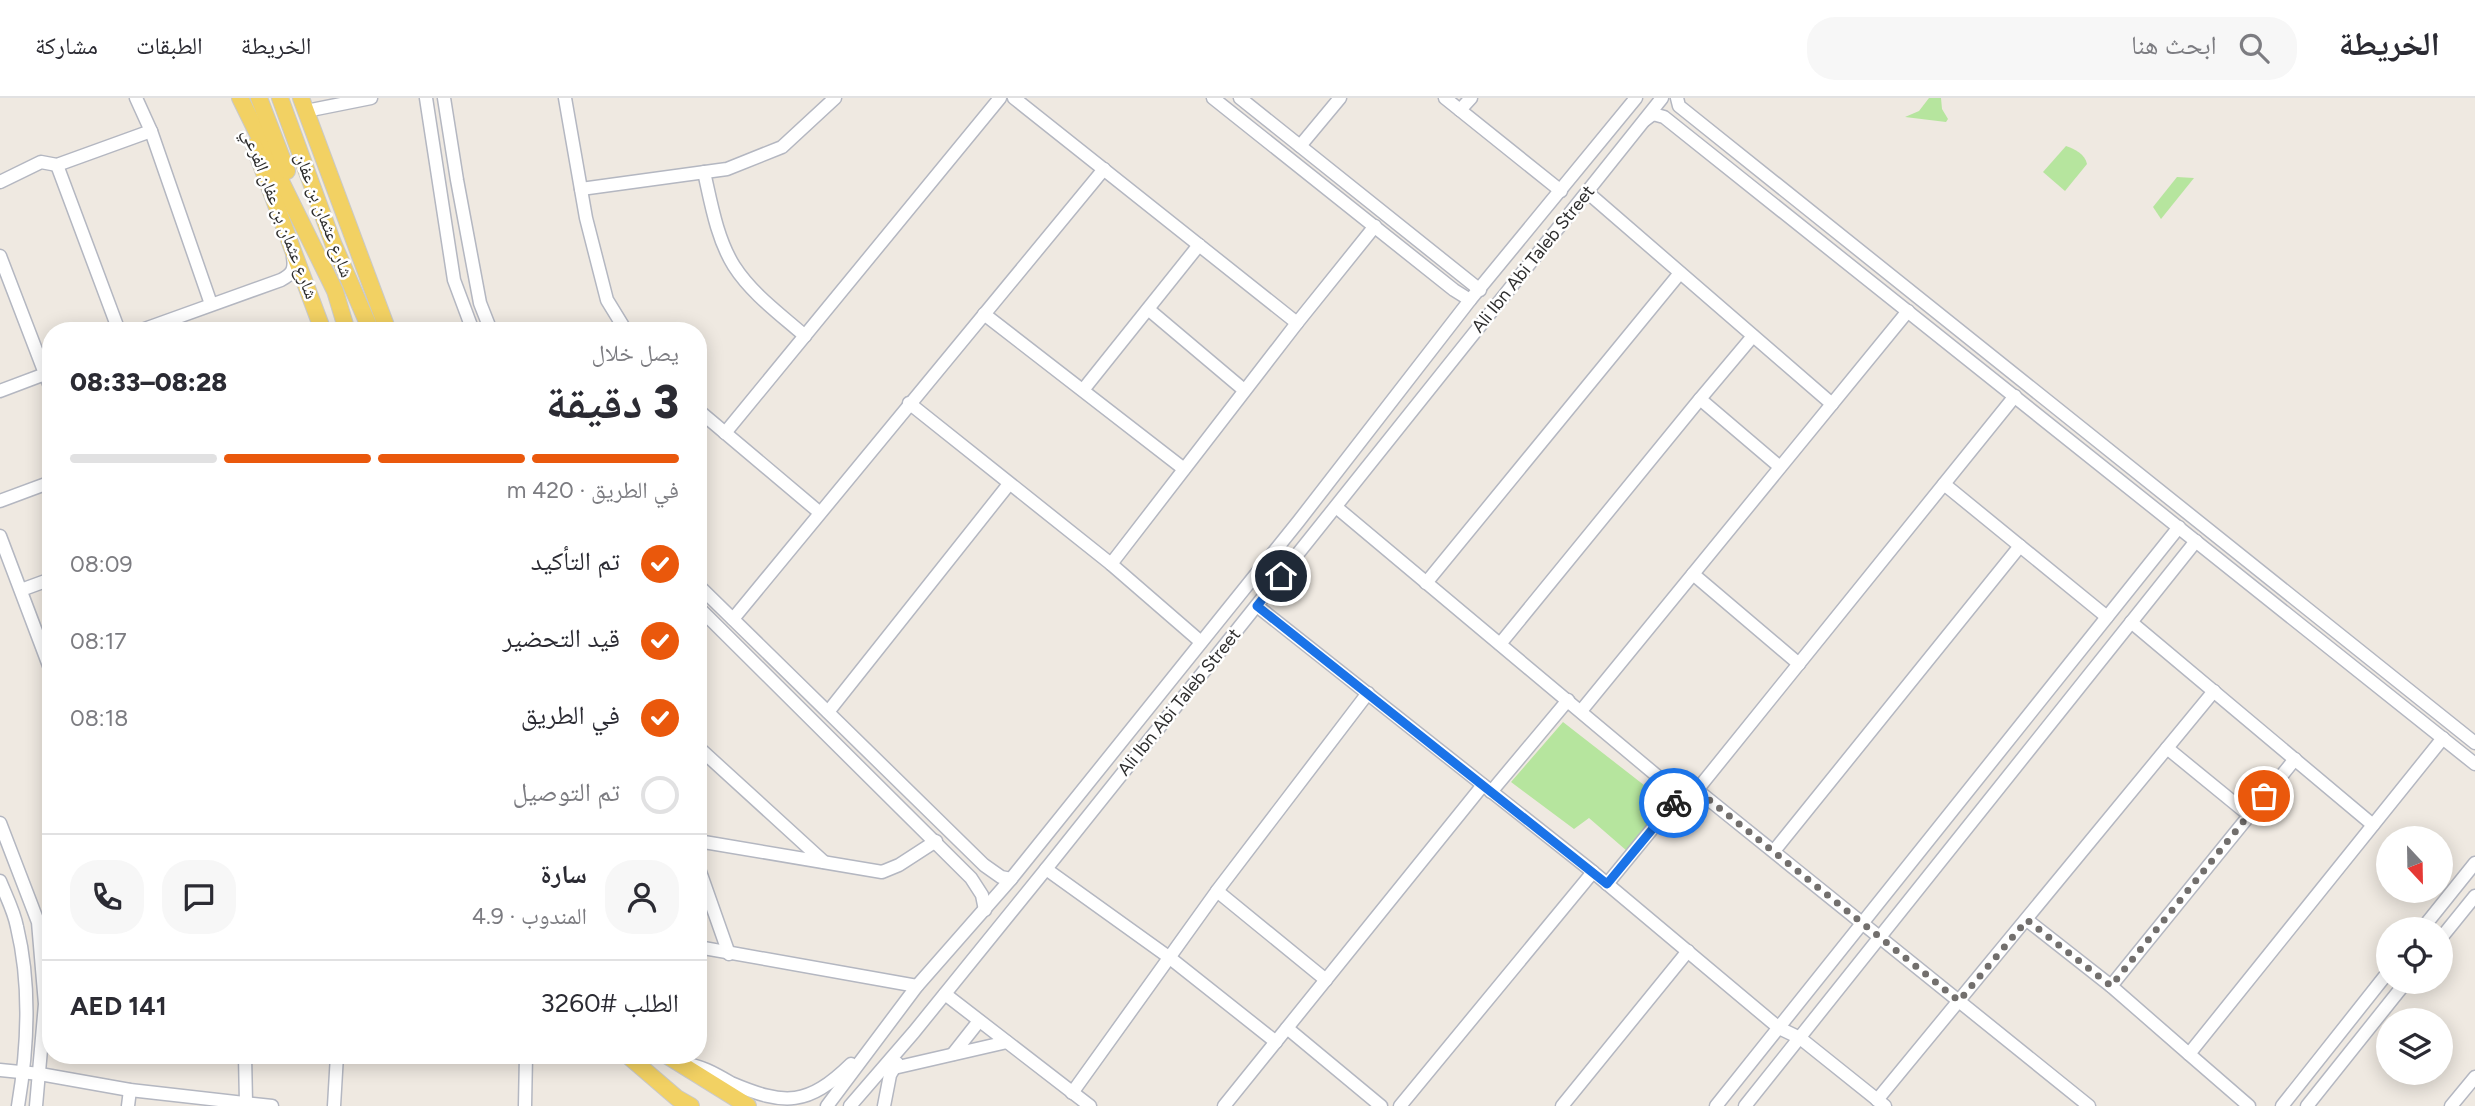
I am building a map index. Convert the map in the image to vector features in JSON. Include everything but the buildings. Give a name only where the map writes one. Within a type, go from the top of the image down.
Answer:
[{"type":"main road","name":"شارع عثمان بن عفان الفرعي","points":[[238,98],[320,322]]},
{"type":"main road","points":[[238,98],[324,268]]},
{"type":"main road","name":"شارع عثمان بن عفان","points":[[259,98],[342,322]]},
{"type":"main road","name":"شارع عثمان بن عفان","points":[[280,98],[333,243],[367,322]]},
{"type":"main road","points":[[286,98],[352,235]]},
{"type":"main road","points":[[303,104],[385,322]]},
{"type":"main road","points":[[333,243],[344,282],[360,322]]},
{"type":"main road","points":[[638,1064],[685,1103]]},
{"type":"main road","points":[[679,1064],[748,1106]]},
{"type":"street","points":[[136,98],[151,131],[211,304]]},
{"type":"street","points":[[303,104],[371,98]]},
{"type":"street","points":[[426,98],[454,280],[470,322]]},
{"type":"street","points":[[444,98],[480,303],[487,322]]},
{"type":"street","points":[[565,98],[581,189],[607,300],[620,322]]},
{"type":"street","points":[[581,189],[727,169],[782,146],[835,98]]},
{"type":"street","points":[[725,433],[1000,98]]},
{"type":"street","points":[[1014,98],[1297,323]]},
{"type":"street","points":[[1213,98],[1470,300]]},
{"type":"street","points":[[1240,98],[1480,290]]},
{"type":"street","points":[[1300,146],[1340,98]]},
{"type":"street","points":[[1445,98],[1561,191]]},
{"type":"street","points":[[1460,110],[1471,98]]},
{"type":"street","name":"Ali Ibn Abi Taleb Street","points":[[879,1037],[917,986],[1011,879],[1298,522],[1470,300],[1636,98]]},
{"type":"street","name":"Ali Ibn Abi Taleb Street","points":[[850,1106],[914,1032],[1046,869],[1662,98]]},
{"type":"street","points":[[1677,98],[1679,106],[2475,743]]},
{"type":"street","points":[[1642,123],[1653,114],[1664,117],[2475,764]]},
{"type":"street","points":[[0,181],[41,162],[57,165],[151,131]]},
{"type":"street","points":[[57,165],[116,322]]},
{"type":"street","points":[[733,619],[1104,169]]},
{"type":"street","points":[[704,172],[714,217],[733,265],[753,290],[805,336]]},
{"type":"street","points":[[1587,192],[1832,404]]},
{"type":"street","points":[[1111,564],[1244,390],[1375,226]]},
{"type":"street","points":[[163,322],[291,275],[295,267],[291,243]]},
{"type":"street","points":[[1083,390],[1199,245]]},
{"type":"street","points":[[0,256],[42,366]]},
{"type":"street","points":[[1426,583],[1680,273]]},
{"type":"street","points":[[1148,309],[1244,390]]},
{"type":"street","points":[[1581,711],[1908,311]]},
{"type":"street","points":[[984,314],[1184,469]]},
{"type":"street","points":[[1500,644],[1753,336]]},
{"type":"street","points":[[0,391],[42,375]]},
{"type":"street","points":[[1336,508],[1687,801],[2015,396]]},
{"type":"street","points":[[1700,399],[1780,467]]},
{"type":"street","points":[[909,403],[1111,564],[1201,642]]},
{"type":"street","points":[[707,418],[819,512]]},
{"type":"street","points":[[828,712],[1009,484]]},
{"type":"street","points":[[1944,484],[2107,617]]},
{"type":"street","points":[[0,501],[42,485]]},
{"type":"street","points":[[1716,1106],[2179,527]]},
{"type":"street","points":[[0,536],[42,647]]},
{"type":"street","points":[[1745,1106],[2196,541]]},
{"type":"street","points":[[1774,851],[2020,546]]},
{"type":"street","points":[[1693,574],[1799,664]]},
{"type":"street","points":[[20,590],[42,582]]},
{"type":"street","points":[[707,594],[984,865],[1001,877],[1011,879]]},
{"type":"street","points":[[1257,606],[1593,872],[1779,1028],[1800,1038],[1881,1103],[1959,1001],[2214,691]]},
{"type":"street","points":[[707,616],[971,878],[982,895],[985,910]]},
{"type":"street","points":[[2132,622],[2373,825]]},
{"type":"street","points":[[1073,1093],[1217,891],[1368,693]]},
{"type":"street","points":[[1224,1106],[1487,788],[1568,700]]},
{"type":"street","points":[[2189,1055],[2443,738]]},
{"type":"street","points":[[2167,748],[2249,815]]},
{"type":"street","points":[[707,755],[824,862]]},
{"type":"street","points":[[2111,986],[2295,759]]},
{"type":"street","points":[[1697,790],[2089,1106]]},
{"type":"street","points":[[1607,884],[1680,795]]},
{"type":"street","points":[[0,823],[42,916]]},
{"type":"street","points":[[707,842],[882,872],[899,865],[936,841]]},
{"type":"street","points":[[2432,917],[2475,863]]},
{"type":"street","points":[[971,878],[980,875],[984,865]]},
{"type":"street","points":[[1046,869],[1170,958],[1276,1042]]},
{"type":"street","points":[[1401,1106],[1593,872]]},
{"type":"street","points":[[0,881],[17,925],[27,1006],[24,1072],[18,1106]]},
{"type":"street","points":[[1217,891],[1326,980]]},
{"type":"street","points":[[707,892],[729,954]]},
{"type":"street","points":[[2453,925],[2474,900]]},
{"type":"street","points":[[2027,920],[2111,986],[2249,1106]]},
{"type":"street","points":[[707,949],[917,986]]},
{"type":"street","points":[[1562,1106],[1688,951]]},
{"type":"street","points":[[2281,1106],[2376,987]]},
{"type":"street","points":[[945,994],[1090,1106]]},
{"type":"street","points":[[2307,1106],[2396,994]]},
{"type":"street","points":[[953,1054],[979,1021]]},
{"type":"street","points":[[1287,1028],[1381,1106]]},
{"type":"street","points":[[884,1106],[890,1075],[914,1032]]},
{"type":"street","points":[[694,1064],[762,1099],[790,1102],[815,1095],[879,1037]]},
{"type":"street","points":[[827,1106],[879,1037]]},
{"type":"street","points":[[894,1068],[1007,1042]]},
{"type":"street","points":[[36,1106],[42,1056]]},
{"type":"street","points":[[245,1064],[246,1103]]},
{"type":"street","points":[[334,1106],[336,1064]]},
{"type":"street","points":[[525,1106],[526,1064]]},
{"type":"street","points":[[526,1089],[530,1064]]},
{"type":"street","points":[[0,1070],[40,1074],[130,1090],[272,1106]]},
{"type":"street","points":[[2451,1106],[2475,1077]]},
{"type":"street","points":[[128,1106],[130,1090]]},
{"type":"green space","points":[[1929,98],[1941,98],[1942,109],[1948,119],[1946,122],[1905,117],[1919,111]]},
{"type":"green space","points":[[2066,146],[2082,155],[2087,164],[2065,191],[2043,172]]},
{"type":"green space","points":[[2177,177],[2194,178],[2161,219],[2153,207]]},
{"type":"green space","points":[[1563,722],[1667,803],[1627,851],[1589,818],[1574,829],[1511,782]]},
{"type":"way so far","points":[[1674,803],[1680,795],[1687,801],[1697,790],[1959,1001],[2027,920],[2111,986],[2264,796]]},
{"type":"route","points":[[1281,576],[1257,606],[1607,884],[1674,803]]}]
